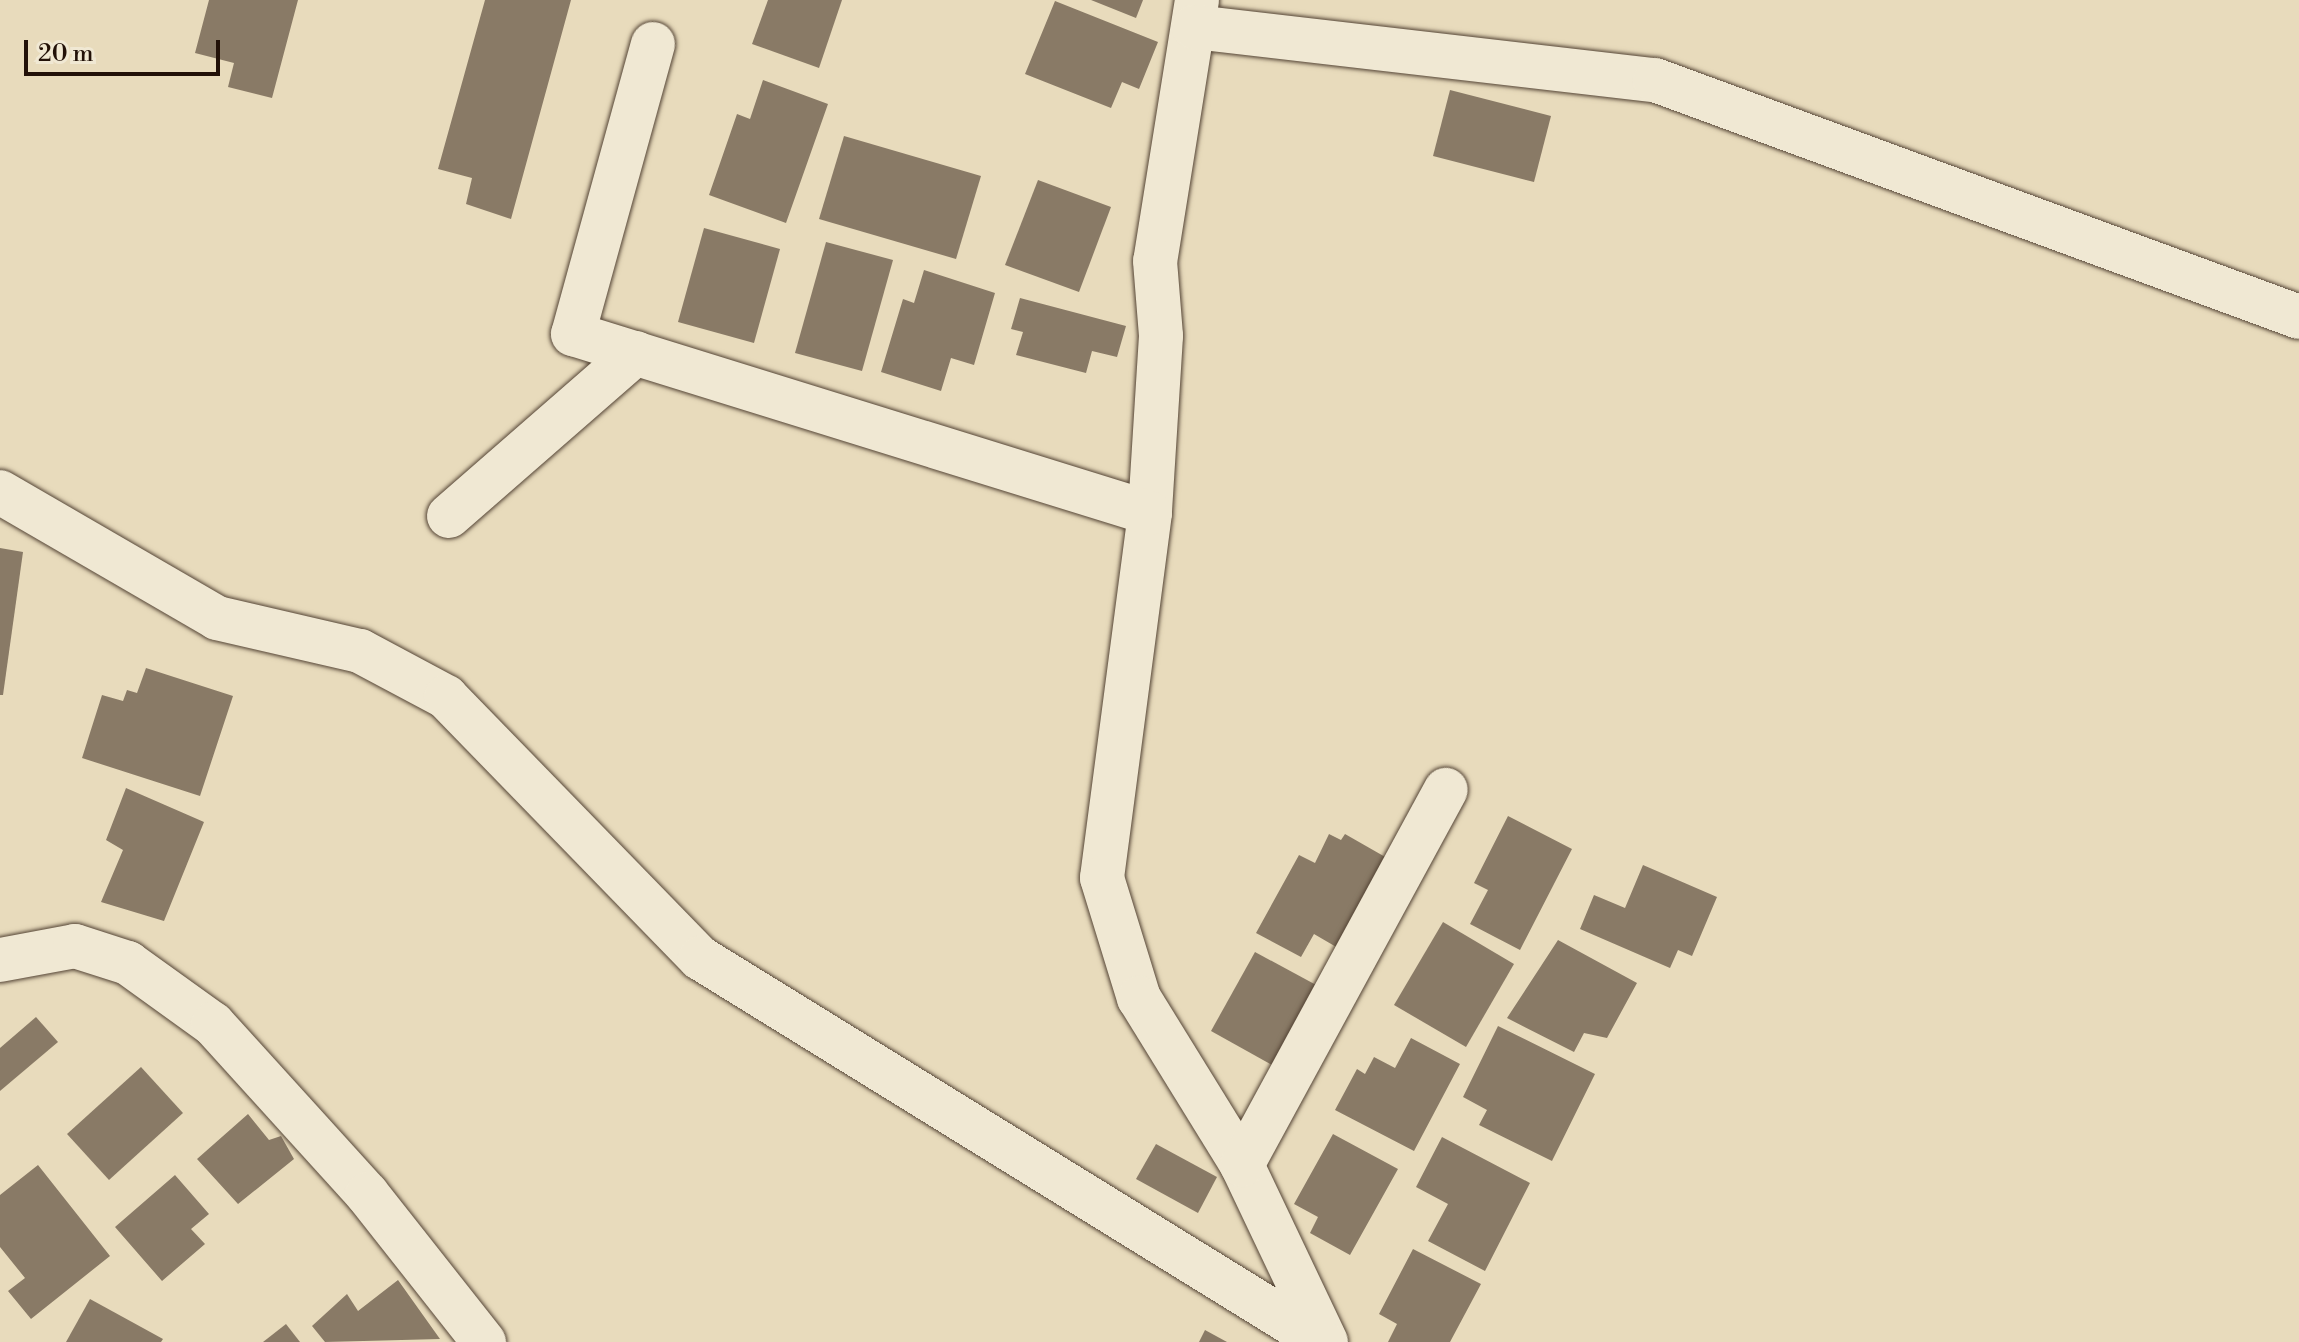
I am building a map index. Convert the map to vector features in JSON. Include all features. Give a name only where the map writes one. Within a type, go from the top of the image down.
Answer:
[{"type":"street","points":[[1324,1342],[1242,1165],[1139,998],[1102,878],[1150,513],[1161,336],[1155,261],[1196,14],[1655,80],[2299,317]]},
{"type":"street","points":[[653,44],[573,334],[1150,513]]},
{"type":"street","points":[[449,516],[636,353]]},
{"type":"street","points":[[0,492],[217,618],[360,651],[446,697],[700,958],[1324,1342]]},
{"type":"street","points":[[1242,1165],[1446,790]]},
{"type":"street","points":[[0,960],[75,946],[128,963],[213,1024],[367,1194],[484,1342]]},
{"type":"building","points":[[209,0],[298,0],[272,98],[228,87],[234,63],[195,53]]},
{"type":"building","points":[[485,0],[571,0],[511,219],[466,204],[472,178],[438,169]]},
{"type":"building","points":[[768,0],[842,0],[819,68],[752,44]]},
{"type":"building","points":[[1091,0],[1143,0],[1136,18]]},
{"type":"building","points":[[1055,1],[1158,42],[1139,89],[1122,82],[1111,108],[1025,74]]},
{"type":"building","points":[[763,80],[828,104],[786,223],[709,195],[737,114],[750,119]]},
{"type":"building","points":[[1450,90],[1551,116],[1534,182],[1433,156]]},
{"type":"building","points":[[844,136],[981,176],[956,259],[819,219]]},
{"type":"building","points":[[1038,180],[1111,207],[1079,292],[1005,265]]},
{"type":"building","points":[[704,228],[780,249],[754,343],[678,322]]},
{"type":"building","points":[[826,242],[893,260],[862,371],[795,353]]},
{"type":"building","points":[[924,270],[995,293],[974,365],[951,358],[941,391],[881,372],[903,299],[914,303]]},
{"type":"building","points":[[1020,298],[1126,326],[1117,357],[1092,351],[1086,373],[1016,355],[1023,332],[1011,329]]},
{"type":"building","points":[[0,548],[23,552],[3,695],[0,695]]},
{"type":"building","points":[[146,668],[233,696],[200,796],[82,758],[102,695],[123,701],[127,690],[137,693]]},
{"type":"building","points":[[126,788],[204,822],[164,921],[101,902],[123,850],[106,840]]},
{"type":"building","points":[[1508,816],[1572,849],[1520,950],[1470,924],[1488,890],[1474,883]]},
{"type":"building","points":[[1329,834],[1341,840],[1345,834],[1387,858],[1338,948],[1314,934],[1301,957],[1256,933],[1299,855],[1315,863]]},
{"type":"building","points":[[1643,865],[1717,897],[1692,956],[1678,950],[1670,968],[1580,929],[1594,895],[1625,908]]},
{"type":"building","points":[[1443,922],[1514,964],[1466,1047],[1394,1005]]},
{"type":"building","points":[[1558,940],[1637,983],[1607,1038],[1584,1033],[1574,1052],[1507,1018]]},
{"type":"building","points":[[1255,952],[1318,986],[1274,1066],[1211,1031]]},
{"type":"building","points":[[36,1017],[58,1042],[0,1091],[0,1048]]},
{"type":"building","points":[[1498,1026],[1595,1074],[1552,1161],[1479,1125],[1487,1110],[1463,1097]]},
{"type":"building","points":[[1411,1038],[1460,1064],[1414,1151],[1335,1110],[1357,1069],[1365,1074],[1374,1057],[1395,1068]]},
{"type":"building","points":[[141,1067],[183,1113],[109,1180],[67,1134]]},
{"type":"building","points":[[248,1114],[269,1140],[281,1136],[294,1159],[238,1204],[197,1159]]},
{"type":"building","points":[[1333,1134],[1398,1169],[1350,1255],[1310,1233],[1318,1217],[1294,1204]]},
{"type":"building","points":[[1442,1137],[1530,1183],[1485,1271],[1428,1241],[1448,1204],[1416,1187]]},
{"type":"building","points":[[1156,1144],[1217,1177],[1198,1213],[1136,1179]]},
{"type":"building","points":[[38,1165],[110,1256],[31,1319],[8,1291],[25,1278],[0,1247],[0,1195]]},
{"type":"building","points":[[175,1175],[209,1214],[191,1229],[205,1244],[162,1281],[115,1227]]},
{"type":"building","points":[[1413,1249],[1481,1284],[1450,1342],[1388,1342],[1397,1324],[1379,1314]]},
{"type":"building","points":[[398,1280],[440,1339],[325,1342],[312,1326],[347,1294],[358,1311]]},
{"type":"building","points":[[90,1299],[163,1339],[161,1342],[66,1342]]},
{"type":"building","points":[[286,1324],[300,1342],[263,1342]]},
{"type":"building","points":[[1205,1330],[1227,1342],[1199,1342]]}]
